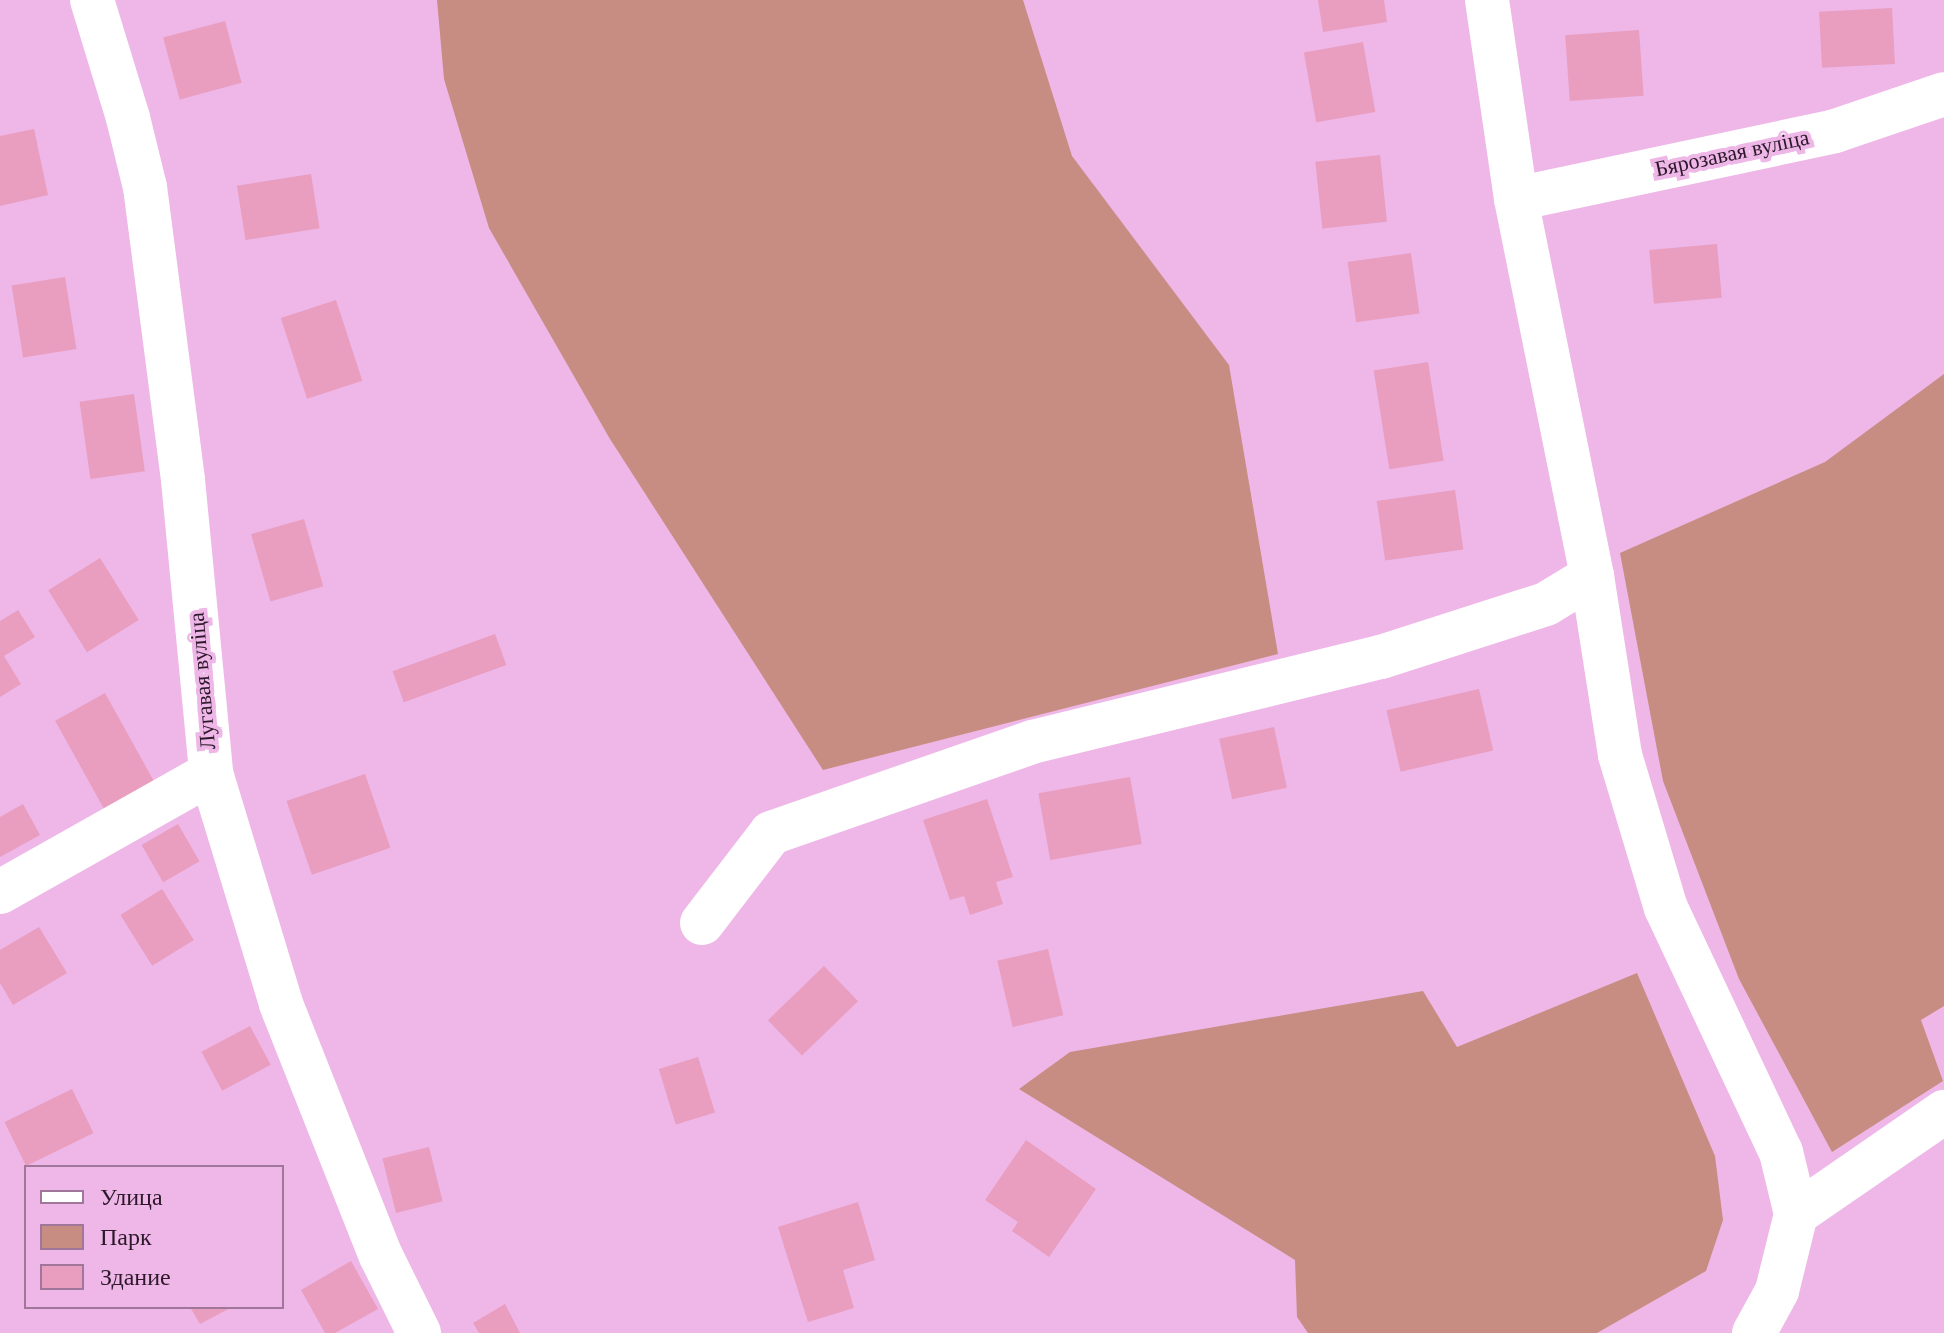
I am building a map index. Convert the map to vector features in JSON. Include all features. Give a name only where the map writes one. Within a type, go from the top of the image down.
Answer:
[{"type":"street","name":"Лугавая вуліца","points":[[92,0],[128,118],[145,187],[183,480],[211,773],[281,1004],[381,1256],[419,1333]]},
{"type":"street","points":[[1487,0],[1516,199],[1592,576],[1620,755],[1666,908],[1781,1152],[1796,1214],[1777,1291],[1754,1333]]},
{"type":"street","name":"Бярозавая вуліца","points":[[1516,199],[1835,131],[1944,94]]},
{"type":"street","points":[[702,923],[771,833],[1032,742],[1381,657],[1546,604],[1592,576]]},
{"type":"street","points":[[0,892],[211,773]]},
{"type":"street","points":[[1796,1214],[1944,1112]]},
{"type":"green space","points":[[437,0],[1023,0],[1072,156],[1229,365],[1278,654],[823,770],[610,439],[489,228],[444,79]]},
{"type":"green space","points":[[1944,374],[1944,1006],[1921,1020],[1943,1081],[1832,1152],[1739,979],[1663,781],[1620,553],[1825,462]]},
{"type":"green space","points":[[1637,973],[1715,1156],[1723,1220],[1706,1271],[1597,1333],[1308,1333],[1297,1317],[1295,1260],[1019,1089],[1070,1052],[1423,991],[1457,1047]]},
{"type":"building","points":[[1318,0],[1384,0],[1387,22],[1323,32]]},
{"type":"building","points":[[1892,8],[1895,64],[1822,68],[1819,12]]},
{"type":"building","points":[[225,21],[242,83],[180,99],[163,38]]},
{"type":"building","points":[[1639,30],[1644,96],[1570,101],[1565,35]]},
{"type":"building","points":[[1363,42],[1375,112],[1316,122],[1304,52]]},
{"type":"building","points":[[34,129],[48,195],[0,206],[0,136]]},
{"type":"building","points":[[1380,155],[1387,222],[1322,228],[1315,162]]},
{"type":"building","points":[[311,174],[320,228],[246,240],[237,186]]},
{"type":"building","points":[[1717,244],[1722,298],[1654,304],[1649,250]]},
{"type":"building","points":[[1411,253],[1419,313],[1356,322],[1348,262]]},
{"type":"building","points":[[65,277],[76,349],[23,358],[12,285]]},
{"type":"building","points":[[336,300],[362,381],[307,399],[281,318]]},
{"type":"building","points":[[1428,362],[1444,461],[1389,469],[1374,371]]},
{"type":"building","points":[[134,394],[145,471],[90,479],[80,402]]},
{"type":"building","points":[[1455,490],[1463,549],[1385,560],[1377,501]]},
{"type":"building","points":[[304,519],[323,586],[270,601],[251,534]]},
{"type":"building","points":[[100,558],[139,620],[87,652],[48,590]]},
{"type":"building","points":[[18,610],[35,637],[4,656],[21,684],[0,697],[0,621]]},
{"type":"building","points":[[495,634],[506,665],[404,702],[393,671]]},
{"type":"building","points":[[1479,689],[1493,750],[1401,772],[1386,710]]},
{"type":"building","points":[[105,693],[158,788],[108,816],[55,721]]},
{"type":"building","points":[[1274,727],[1287,788],[1232,799],[1219,739]]},
{"type":"building","points":[[365,774],[390,848],[312,875],[287,801]]},
{"type":"building","points":[[1130,777],[1142,844],[1050,860],[1038,793]]},
{"type":"building","points":[[987,799],[1013,877],[996,882],[1003,904],[970,915],[964,896],[950,900],[923,820]]},
{"type":"building","points":[[23,804],[40,835],[0,857],[0,817]]},
{"type":"building","points":[[178,824],[200,861],[163,882],[142,845]]},
{"type":"building","points":[[162,889],[194,940],[152,966],[120,915]]},
{"type":"building","points":[[39,927],[67,973],[13,1005],[0,983],[0,950]]},
{"type":"building","points":[[1048,949],[1063,1015],[1013,1027],[997,961]]},
{"type":"building","points":[[824,966],[858,1001],[802,1055],[768,1020]]},
{"type":"building","points":[[250,1026],[271,1065],[222,1091],[201,1052]]},
{"type":"building","points":[[698,1057],[715,1112],[676,1124],[659,1069]]},
{"type":"building","points":[[72,1089],[93,1133],[26,1165],[5,1122]]},
{"type":"building","points":[[1026,1140],[1096,1189],[1049,1257],[1012,1231],[1018,1222],[985,1200]]},
{"type":"building","points":[[429,1147],[443,1201],[396,1213],[382,1159]]},
{"type":"building","points":[[858,1202],[875,1260],[843,1270],[854,1308],[808,1322],[778,1227]]},
{"type":"building","points":[[351,1261],[378,1309],[335,1333],[325,1333],[301,1290]]},
{"type":"building","points":[[505,1304],[520,1333],[479,1333],[473,1323]]},
{"type":"building","points":[[191,1309],[228,1309],[200,1324]]}]
